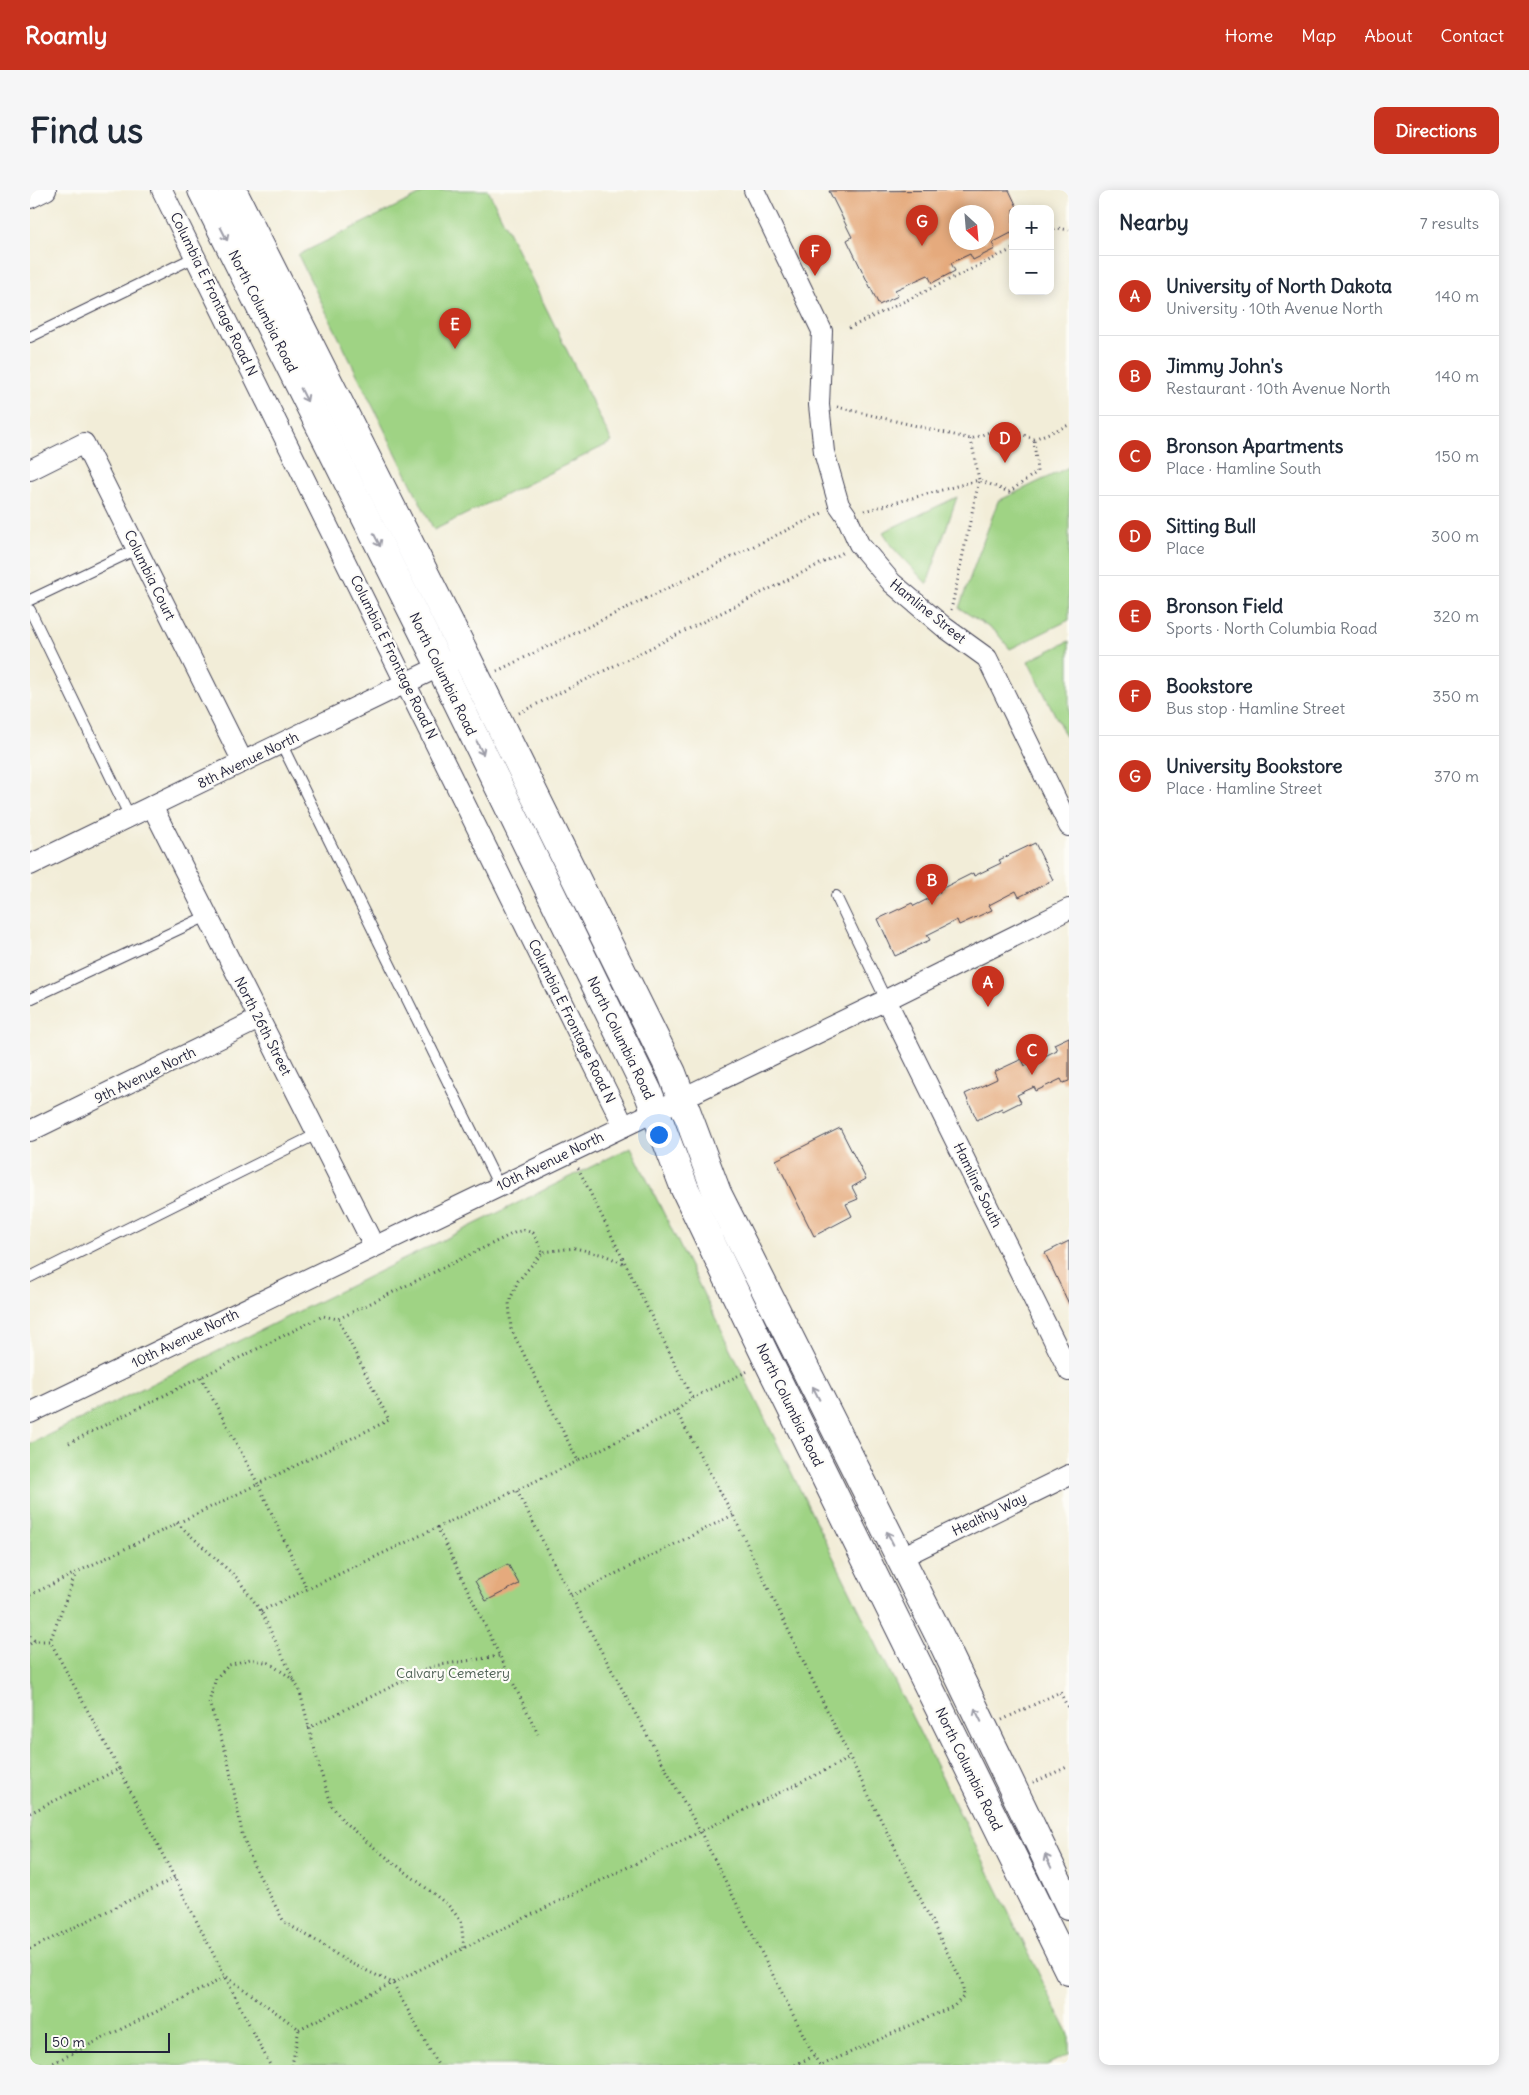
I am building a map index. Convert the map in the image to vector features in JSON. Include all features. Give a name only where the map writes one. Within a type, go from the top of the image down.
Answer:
[{"type":"main road","name":"North Columbia Road","points":[[202,190],[440,666],[648,1092],[686,1189],[768,1361],[1069,1971]]},
{"type":"main road","name":"North Columbia Road","points":[[232,190],[465,654],[672,1073],[716,1193],[944,1643],[1069,1905]]},
{"type":"street","points":[[30,198],[46,190]]},
{"type":"street","name":"Columbia E Frontage Road N","points":[[162,190],[624,1126]]},
{"type":"street","name":"Hamline Street","points":[[754,190],[822,331],[819,405],[824,452],[842,510],[859,544],[892,583],[944,627],[987,658],[1069,826]]},
{"type":"street","name":"Columbia Court","points":[[30,470],[84,443],[243,762]]},
{"type":"street","name":"8th Avenue North","points":[[30,865],[465,654]]},
{"type":"street","name":"North 26th Street","points":[[152,806],[374,1246]]},
{"type":"street","name":"10th Avenue North","points":[[30,1413],[886,1000],[1069,909]]},
{"type":"street","name":"Hamline South","points":[[886,1000],[1069,1371]]},
{"type":"street","name":"9th Avenue North","points":[[30,1130],[259,1019]]},
{"type":"street","name":"Healthy Way","points":[[910,1553],[1069,1474]]},
{"type":"lane","points":[[30,337],[195,257]]},
{"type":"lane","points":[[30,600],[137,549]]},
{"type":"lane","points":[[30,610],[130,817]]},
{"type":"lane","points":[[282,743],[499,1186]]},
{"type":"lane","points":[[836,896],[886,1000]]},
{"type":"lane","points":[[30,999],[207,916]]},
{"type":"lane","points":[[30,1277],[317,1134]]},
{"type":"path","points":[[1054,230],[1057,228],[1069,230]]},
{"type":"path","points":[[849,328],[1011,250]]},
{"type":"path","points":[[819,405],[846,408],[971,439],[1003,427],[1034,439],[1069,425]]},
{"type":"path","points":[[944,627],[953,606],[979,480],[971,439]]},
{"type":"path","points":[[496,672],[842,510],[872,509],[979,480],[1009,492],[1037,472],[1034,439]]},
{"type":"path","points":[[518,714],[859,544]]},
{"type":"path","points":[[570,1152],[692,1398]]},
{"type":"path","points":[[69,1442],[323,1316],[338,1319],[516,1232],[524,1230],[533,1233],[543,1252]]},
{"type":"path","points":[[578,1461],[511,1329],[509,1302],[518,1281],[543,1252],[576,1248],[604,1255],[625,1264]]},
{"type":"path","points":[[30,1594],[389,1420],[338,1319]]},
{"type":"path","points":[[261,1611],[578,1461],[676,1411],[692,1398],[768,1361]]},
{"type":"path","points":[[201,1377],[258,1484],[307,1589]]},
{"type":"path","points":[[517,1491],[571,1596],[701,1833],[814,2056],[821,2065],[954,2006],[964,1996],[962,1982],[850,1758],[733,1514],[676,1411]]},
{"type":"path","points":[[571,1596],[733,1514]]},
{"type":"path","points":[[177,1523],[237,1578],[261,1611],[300,1692],[308,1728],[332,1806],[344,1822],[367,1842],[448,1905],[461,1921],[464,1948]]},
{"type":"path","points":[[437,1528],[538,1734]]},
{"type":"path","points":[[76,1572],[50,1640],[119,1769],[270,2065]]},
{"type":"path","points":[[30,1636],[35,1641]]},
{"type":"path","points":[[30,1644],[35,1641],[50,1640]]},
{"type":"path","points":[[308,1728],[433,1666],[500,1656]]},
{"type":"path","points":[[294,1680],[269,1663],[250,1659],[229,1665],[216,1678],[210,1702],[227,1756],[242,1833],[254,1864],[284,1922],[346,1961],[393,1983],[438,2065]]},
{"type":"path","points":[[997,1723],[1060,1692],[1069,1710]]},
{"type":"path","points":[[299,2029],[701,1833],[850,1758]]},
{"type":"path","points":[[1028,1786],[1069,1766]]},
{"type":"path","points":[[30,1813],[119,1769]]},
{"type":"path","points":[[30,1949],[175,1878]]},
{"type":"path","points":[[226,1977],[299,2029]]},
{"type":"path","points":[[48,2065],[226,1977]]},
{"type":"path","points":[[292,2065],[299,2029]]},
{"type":"path","points":[[795,2065],[814,2056]]},
{"type":"green space","points":[[429,190],[488,190],[612,442],[434,530],[298,255]]},
{"type":"green space","points":[[1069,467],[1069,620],[1010,649],[996,632],[959,608],[998,501]]},
{"type":"green space","points":[[957,497],[927,584],[895,550],[883,532]]},
{"type":"green space","points":[[1069,641],[1069,743],[1028,661]]},
{"type":"green space","name":"Calvary Cemetery","points":[[631,1147],[1069,2035],[1069,2054],[1047,2065],[30,2065],[30,1444]]},
{"type":"building","points":[[1009,190],[1016,205],[1009,205],[1009,234],[994,242],[994,205],[949,205],[949,250],[993,250],[973,260],[970,254],[951,263],[955,271],[932,283],[928,275],[895,290],[898,296],[879,305],[847,240],[852,237],[829,191]]},
{"type":"building","points":[[1035,843],[1053,880],[1019,897],[1016,891],[989,905],[992,910],[959,925],[957,920],[927,935],[930,940],[895,956],[878,919],[912,903],[914,906],[940,893],[939,890],[973,873],[974,876],[1001,863],[999,860]]},
{"type":"building","points":[[1069,1037],[1069,1081],[1063,1083],[1061,1079],[1036,1091],[1034,1087],[1017,1095],[1021,1102],[1003,1111],[1002,1108],[977,1120],[965,1094],[997,1079],[994,1072],[1022,1059],[1025,1066],[1057,1050],[1054,1044]]},
{"type":"building","points":[[840,1128],[866,1179],[852,1187],[858,1199],[846,1204],[852,1216],[814,1236],[776,1160]]},
{"type":"building","points":[[1069,1241],[1069,1304],[1045,1253]]},
{"type":"building","points":[[508,1564],[519,1584],[486,1601],[475,1581]]},
{"type":"place","name":"University Bookstore","points":[[922,246]]},
{"type":"place","name":"Bookstore","points":[[815,276]]},
{"type":"place","name":"Bronson Field","points":[[455,349]]},
{"type":"place","name":"Sitting Bull","points":[[1005,463]]},
{"type":"place","name":"Jimmy John's","points":[[932,905]]},
{"type":"place","name":"University of North Dakota","points":[[988,1007]]},
{"type":"place","name":"Bronson Apartments","points":[[1032,1075]]}]
